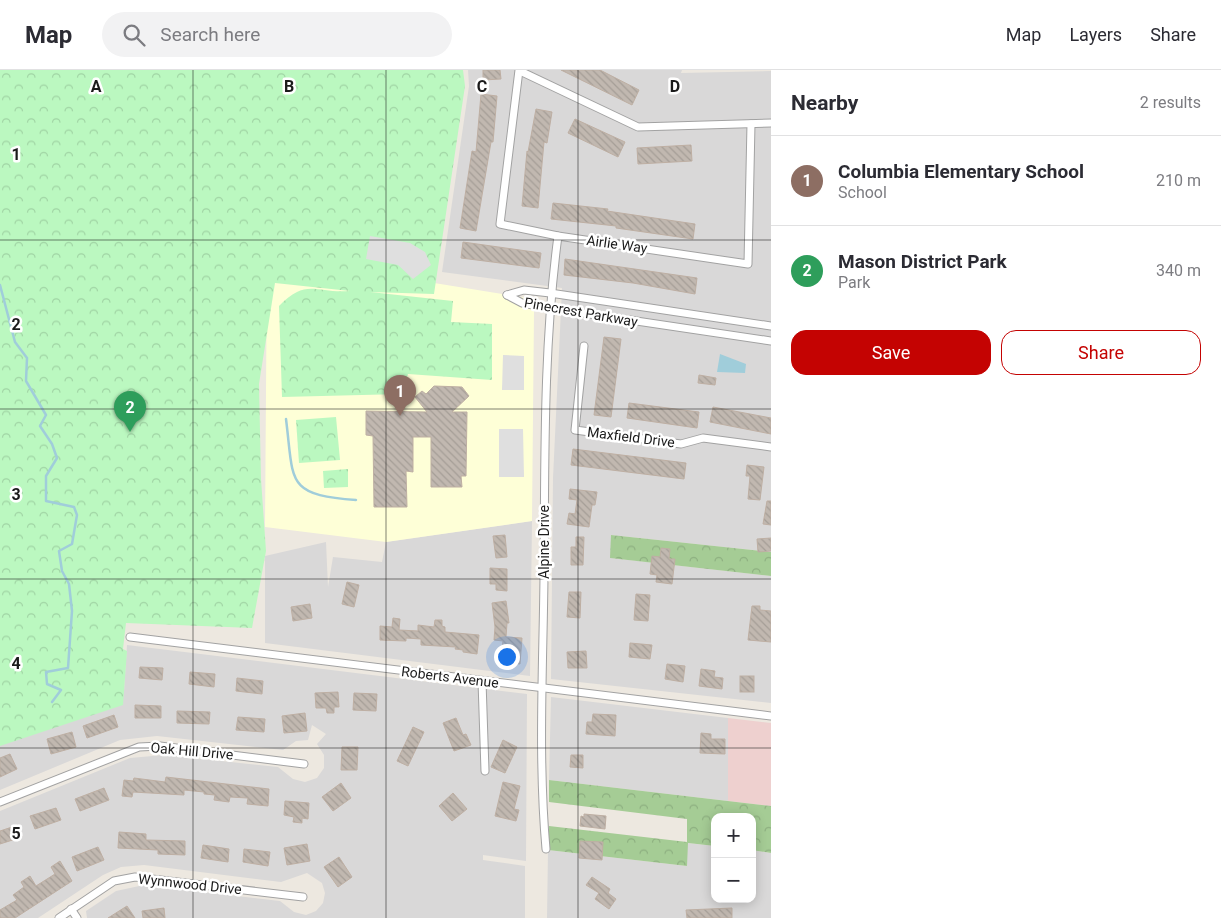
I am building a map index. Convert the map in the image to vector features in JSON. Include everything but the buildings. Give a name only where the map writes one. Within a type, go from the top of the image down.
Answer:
[{"type":"street","points":[[519,71],[638,127],[771,123]]},
{"type":"street","name":"Airlie Way","points":[[519,71],[500,224],[558,236],[748,264],[751,124]]},
{"type":"street","name":"Alpine Drive","points":[[546,850],[541,793],[549,308],[558,236]]},
{"type":"street","name":"Pinecrest Parkway","points":[[771,326],[550,293],[524,290],[507,295],[522,303],[549,308],[771,341]]},
{"type":"street","name":"Maxfield Drive","points":[[584,346],[575,430],[681,444],[703,438],[771,447]]},
{"type":"street","name":"Roberts Avenue","points":[[130,637],[771,716]]},
{"type":"street","points":[[482,681],[485,771]]},
{"type":"street","name":"Oak Hill Drive","points":[[0,802],[138,747],[160,746],[304,764]]},
{"type":"street","name":"Wynnwood Drive","points":[[58,918],[114,881],[135,877],[303,897]]},
{"type":"street","points":[[71,909],[77,918]]},
{"type":"shaded area","points":[[468,70],[682,70],[681,73],[771,71],[771,552],[611,535],[611,558],[771,576],[771,703],[551,679],[553,478],[562,288],[442,272],[469,86]]},
{"type":"shaded area","points":[[370,236],[410,243],[425,252],[431,265],[413,279],[398,265],[366,259]]},
{"type":"shaded area","points":[[267,256],[527,298],[526,305],[534,311],[532,521],[386,542],[265,527]]},
{"type":"shaded area","points":[[503,355],[524,356],[524,390],[502,390]]},
{"type":"shaded area","points":[[499,429],[523,429],[524,477],[499,477]]},
{"type":"shaded area","points":[[532,521],[530,676],[265,643],[265,556],[326,542],[328,587],[333,557],[382,562],[386,542]]},
{"type":"shaded area","points":[[127,645],[527,694],[526,861],[483,855],[483,860],[525,866],[525,918],[87,918],[86,911],[116,891],[144,885],[280,901],[294,912],[306,915],[316,911],[323,903],[325,893],[322,883],[307,873],[281,882],[144,865],[121,867],[103,875],[38,918],[0,918],[0,811],[130,758],[164,755],[278,767],[293,779],[305,782],[317,778],[324,768],[324,755],[317,744],[326,734],[312,725],[308,740],[296,741],[283,750],[157,736],[120,740],[0,790],[0,736],[124,691]]},
{"type":"shaded area","points":[[551,697],[728,718],[728,801],[549,780]]},
{"type":"shaded area","points":[[728,718],[771,723],[771,806],[728,801]]},
{"type":"shaded area","points":[[687,843],[711,846],[711,903],[756,903],[756,851],[771,853],[771,918],[547,918],[548,850],[687,866]]},
{"type":"green space","points":[[0,70],[463,70],[465,86],[434,294],[370,292],[453,301],[451,322],[492,324],[492,380],[408,374],[402,394],[282,397],[279,306],[289,297],[305,289],[350,291],[275,283],[259,384],[261,479],[266,551],[252,628],[126,623],[123,649],[127,651],[123,705],[0,746]]},
{"type":"green space","points":[[336,417],[340,460],[299,463],[296,420]]},
{"type":"green space","points":[[348,469],[348,487],[324,488],[323,471]]},
{"type":"green space","points":[[611,535],[771,552],[771,576],[610,558]]},
{"type":"green space","points":[[549,780],[771,806],[771,853],[756,851],[756,813],[711,813],[711,846],[688,843],[687,866],[548,850],[549,826],[687,842],[687,819],[549,802]]},
{"type":"water","points":[[720,354],[746,364],[745,373],[717,372]]},
{"type":"waterway","points":[[0,285],[15,342],[27,358],[26,381],[46,415],[40,426],[52,444],[57,458],[46,476],[46,501],[74,507],[77,515],[72,544],[59,551],[62,571],[69,584],[72,611],[68,668],[46,672],[47,684],[61,690],[52,702]]},
{"type":"waterway","points":[[286,419],[290,458],[297,481],[305,489],[316,494],[356,500]]},
{"type":"place","name":"Columbia Elementary School","points":[[400,416]]},
{"type":"place","name":"Mason District Park","points":[[130,432]]}]
